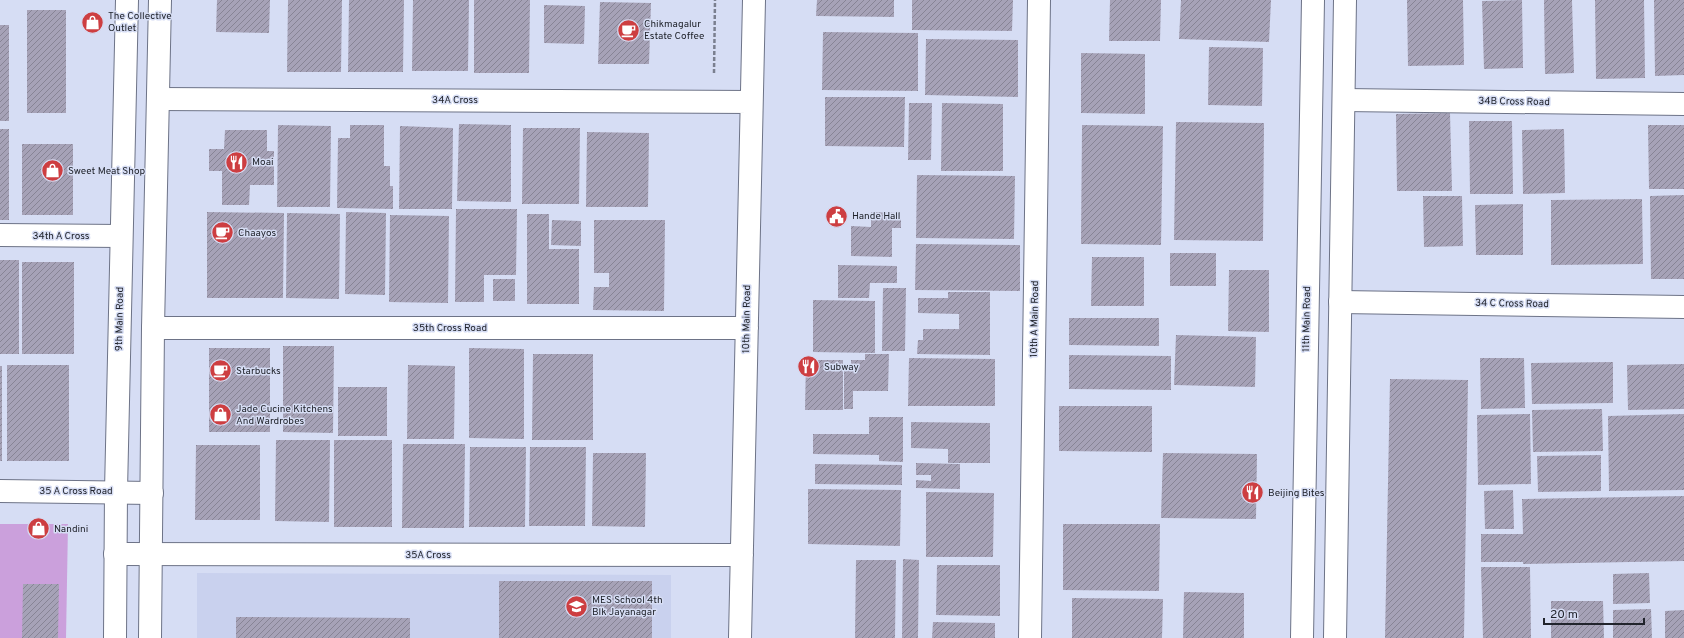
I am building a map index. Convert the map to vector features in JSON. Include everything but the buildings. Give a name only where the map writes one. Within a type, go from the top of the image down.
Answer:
[{"type":"street","name":"9th Main Road","points":[[114,638],[126,0]]},
{"type":"street","points":[[150,638],[152,556],[153,328],[160,0]]},
{"type":"street","name":"10th Main Road","points":[[740,638],[754,0]]},
{"type":"street","name":"10th A Main Road","points":[[1030,638],[1039,0]]},
{"type":"street","name":"11th Main Road","points":[[1302,638],[1313,0]]},
{"type":"street","points":[[1335,638],[1345,0]]},
{"type":"street","name":"34A Cross","points":[[159,99],[751,102]]},
{"type":"street","name":"34B Cross Road","points":[[1344,100],[1684,104]]},
{"type":"street","name":"34th A Cross","points":[[0,235],[121,236]]},
{"type":"street","name":"34 C Cross Road","points":[[1340,302],[1684,307]]},
{"type":"street","name":"35th Cross Road","points":[[153,328],[747,328]]},
{"type":"street","name":"35 A Cross Road","points":[[0,491],[116,491],[152,493]]},
{"type":"street","name":"35A Cross","points":[[115,554],[152,556],[742,556]]},
{"type":"path","points":[[714,76],[716,0]]},
{"type":"shaded area","points":[[0,524],[68,524],[66,638],[0,638]]},
{"type":"shaded area","points":[[197,573],[671,575],[671,638],[197,638]]},
{"type":"place","name":"The Collective Outlet","points":[[92,22]]},
{"type":"place","name":"Chikmagalur Estate Coffee","points":[[629,30]]},
{"type":"place","name":"Moai","points":[[237,162]]},
{"type":"place","name":"Sweet Meat Shop","points":[[52,171]]},
{"type":"place","name":"Hande Hall","points":[[836,216]]},
{"type":"place","name":"Chaayos","points":[[222,233]]},
{"type":"place","name":"Subway","points":[[808,367]]},
{"type":"place","name":"Starbucks","points":[[221,371]]},
{"type":"place","name":"Jade Cucine Kitchens And Wardrobes","points":[[220,415]]},
{"type":"place","name":"Beijing Bites","points":[[1253,493]]},
{"type":"place","name":"Nandini","points":[[39,529]]},
{"type":"place","name":"MES School 4th Blk Jayanagar","points":[[577,606]]}]
